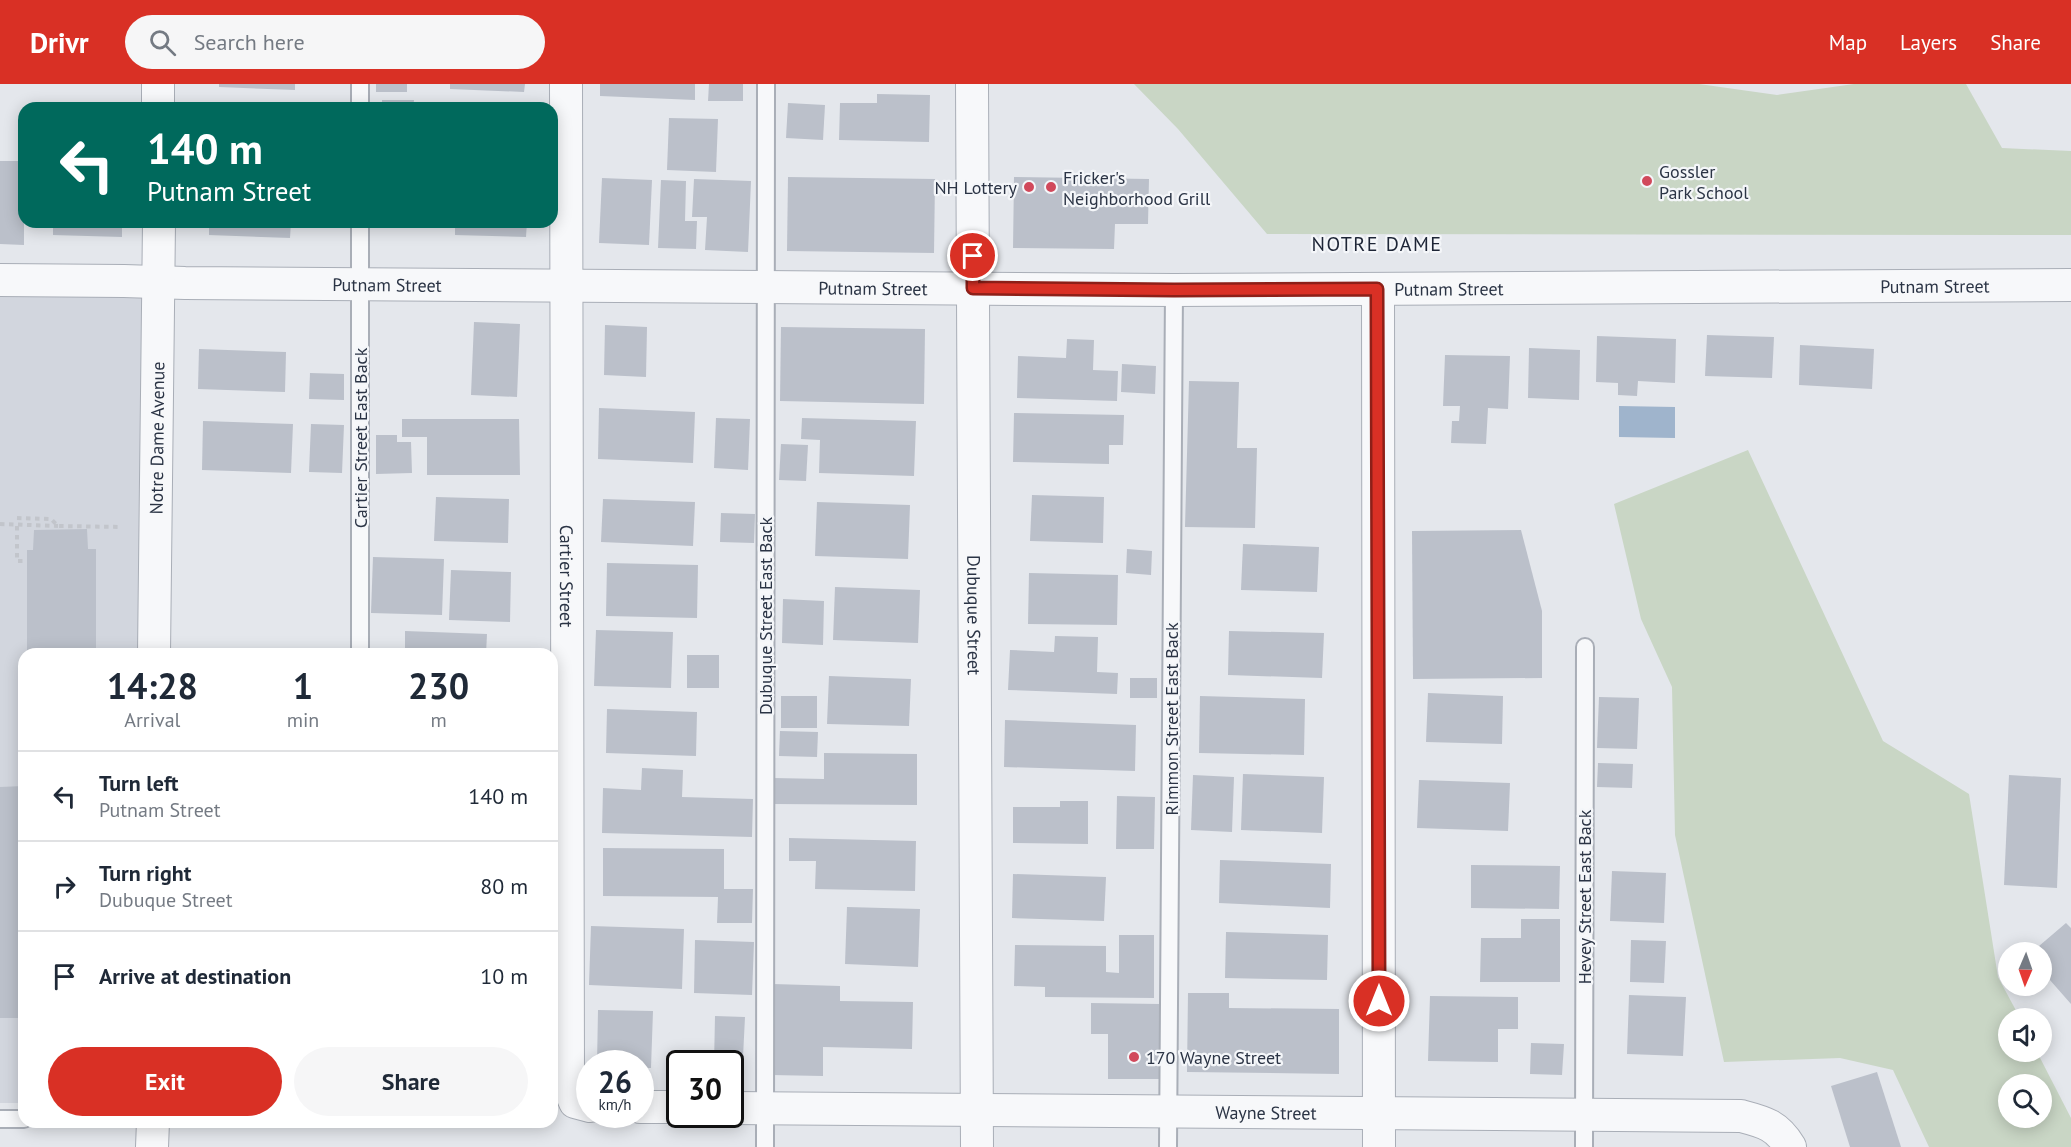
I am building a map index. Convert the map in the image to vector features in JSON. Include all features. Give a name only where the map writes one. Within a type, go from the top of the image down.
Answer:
[{"type":"street","points":[[158,84],[158,102]]},
{"type":"street","name":"Cartier Street","points":[[566,84],[568,1075],[570,1090],[576,1097]]},
{"type":"street","name":"Dubuque Street","points":[[972,84],[977,1147]]},
{"type":"street","name":"Notre Dame Avenue","points":[[154,648],[159,228]]},
{"type":"street","name":"Putnam Street","points":[[0,280],[1174,290],[2071,285]]},
{"type":"street","points":[[1377,289],[1379,1147]]},
{"type":"street","name":"Wayne Street","points":[[744,1108],[1741,1116],[1764,1122],[1782,1134],[1790,1147]]},
{"type":"street","points":[[152,1147],[153,1128]]},
{"type":"lane","points":[[360,84],[360,102]]},
{"type":"lane","name":"Dubuque Street East Back","points":[[765,1147],[766,84]]},
{"type":"lane","name":"Cartier Street East Back","points":[[360,228],[360,648]]},
{"type":"lane","name":"Rimmon Street East Back","points":[[1168,1147],[1174,290]]},
{"type":"lane","name":"Hevey Street East Back","points":[[1584,1147],[1586,647]]},
{"type":"lane","points":[[0,1119],[18,1119]]},
{"type":"path","points":[[17,518],[51,519],[58,526]]},
{"type":"path","points":[[0,524],[121,527]]},
{"type":"path","points":[[17,526],[17,561],[27,561]]},
{"type":"shaded area","points":[[0,280],[158,282],[154,648],[18,648],[18,1103],[0,1103]]},
{"type":"green space","name":"Gossler Park School","points":[[1134,84],[1699,84],[1777,95],[1854,84],[1966,84],[2002,148],[2071,151],[2071,235],[1267,234],[1178,129]]},
{"type":"green space","points":[[1748,450],[1883,741],[1969,794],[1998,977],[1998,996],[2008,996],[2015,1008],[1998,1008],[1998,1062],[2042,1062],[2048,1074],[1998,1074],[1998,1128],[2052,1128],[2052,1081],[2071,1118],[2071,1147],[1929,1147],[1893,1070],[1840,1058],[1724,1062],[1675,835],[1672,687],[1641,619],[1614,504]]},
{"type":"water","points":[[1619,406],[1675,407],[1675,438],[1619,437]]},
{"type":"building","points":[[219,84],[295,84],[295,90],[219,87]]},
{"type":"building","points":[[376,84],[407,84],[407,92],[376,92]]},
{"type":"building","points":[[450,84],[525,84],[524,92],[450,89]]},
{"type":"building","points":[[600,84],[695,84],[695,100],[600,96]]},
{"type":"building","points":[[709,84],[743,84],[743,101],[708,101]]},
{"type":"building","points":[[877,94],[930,95],[929,142],[839,140],[840,103],[877,103]]},
{"type":"building","points":[[382,100],[414,100],[414,102],[382,102]]},
{"type":"building","points":[[788,103],[825,105],[823,140],[786,138]]},
{"type":"building","points":[[669,118],[718,119],[716,172],[667,170]]},
{"type":"building","points":[[0,161],[18,161],[18,228],[24,228],[24,245],[0,244]]},
{"type":"building","points":[[788,177],[935,179],[934,253],[787,251]]},
{"type":"building","points":[[1014,177],[1149,179],[1148,224],[1115,224],[1114,249],[1013,248]]},
{"type":"building","points":[[602,178],[652,180],[649,245],[599,243]]},
{"type":"building","points":[[694,179],[751,181],[748,252],[705,250],[707,217],[692,217]]},
{"type":"building","points":[[661,180],[686,181],[685,221],[697,221],[696,249],[658,248]]},
{"type":"building","points":[[53,228],[122,228],[122,237],[53,235]]},
{"type":"building","points":[[209,228],[291,228],[290,238],[209,235]]},
{"type":"building","points":[[455,228],[527,228],[526,237],[455,235]]},
{"type":"building","points":[[474,322],[520,324],[517,397],[471,395]]},
{"type":"building","points":[[605,325],[647,327],[646,377],[604,375]]},
{"type":"building","points":[[781,327],[925,329],[924,404],[780,401]]},
{"type":"building","points":[[1707,335],[1774,337],[1772,378],[1705,376]]},
{"type":"building","points":[[1597,336],[1676,339],[1675,383],[1638,381],[1637,396],[1618,395],[1618,383],[1596,382]]},
{"type":"building","points":[[1067,339],[1094,340],[1093,370],[1118,371],[1117,401],[1017,398],[1018,356],[1066,358]]},
{"type":"building","points":[[1800,345],[1874,349],[1872,389],[1799,385]]},
{"type":"building","points":[[1529,348],[1580,350],[1579,400],[1528,398]]},
{"type":"building","points":[[199,349],[286,352],[285,392],[198,389]]},
{"type":"building","points":[[1445,355],[1510,356],[1508,409],[1488,408],[1486,444],[1451,443],[1452,421],[1459,421],[1460,406],[1443,406]]},
{"type":"building","points":[[1122,364],[1156,366],[1155,394],[1121,392]]},
{"type":"building","points":[[310,373],[344,374],[344,400],[309,399]]},
{"type":"building","points":[[1189,381],[1239,382],[1237,448],[1257,448],[1255,528],[1185,527]]},
{"type":"building","points":[[599,408],[695,412],[693,463],[598,459]]},
{"type":"building","points":[[1014,413],[1124,415],[1123,445],[1109,445],[1109,464],[1013,462]]},
{"type":"building","points":[[716,418],[750,419],[748,470],[714,468]]},
{"type":"building","points":[[802,418],[916,421],[914,476],[819,473],[820,440],[801,439]]},
{"type":"building","points":[[402,419],[519,419],[520,475],[427,475],[427,437],[402,437]]},
{"type":"building","points":[[203,421],[293,424],[291,473],[202,470]]},
{"type":"building","points":[[311,424],[344,425],[342,473],[309,472]]},
{"type":"building","points":[[376,435],[397,435],[397,442],[411,442],[412,473],[376,474]]},
{"type":"building","points":[[781,444],[808,445],[806,481],[779,480]]},
{"type":"building","points":[[1032,495],[1104,497],[1103,543],[1030,541]]},
{"type":"building","points":[[436,497],[509,499],[508,543],[434,541]]},
{"type":"building","points":[[603,499],[695,502],[693,546],[601,542]]},
{"type":"building","points":[[817,502],[910,505],[908,559],[815,556]]},
{"type":"building","points":[[721,513],[755,514],[754,543],[720,542]]},
{"type":"building","points":[[87,529],[88,549],[96,549],[96,648],[27,648],[27,550],[33,550],[34,530]]},
{"type":"building","points":[[1521,530],[1542,611],[1542,678],[1413,679],[1412,531]]},
{"type":"building","points":[[1243,544],[1319,547],[1317,592],[1241,590]]},
{"type":"building","points":[[1127,549],[1152,551],[1151,575],[1126,573]]},
{"type":"building","points":[[373,557],[444,559],[442,615],[371,613]]},
{"type":"building","points":[[607,563],[698,565],[697,618],[606,616]]},
{"type":"building","points":[[451,570],[511,572],[510,622],[449,620]]},
{"type":"building","points":[[1029,573],[1118,575],[1117,625],[1028,624]]},
{"type":"building","points":[[835,587],[920,590],[918,643],[833,640]]},
{"type":"building","points":[[783,599],[824,601],[823,645],[782,643]]},
{"type":"building","points":[[596,630],[673,632],[671,688],[594,686]]},
{"type":"building","points":[[405,631],[487,634],[486,648],[405,648]]},
{"type":"building","points":[[1229,631],[1324,633],[1322,678],[1228,675]]},
{"type":"building","points":[[1055,636],[1098,637],[1097,672],[1118,673],[1117,694],[1008,690],[1010,650],[1054,652]]},
{"type":"building","points":[[687,655],[719,655],[719,688],[687,688]]},
{"type":"building","points":[[829,676],[911,679],[909,726],[827,724]]},
{"type":"building","points":[[1130,678],[1157,678],[1157,698],[1130,698]]},
{"type":"building","points":[[1428,693],[1503,696],[1502,744],[1426,742]]},
{"type":"building","points":[[781,696],[817,696],[817,728],[781,728]]},
{"type":"building","points":[[1200,696],[1305,699],[1304,755],[1199,753]]},
{"type":"building","points":[[1599,697],[1639,698],[1637,749],[1597,748]]},
{"type":"building","points":[[607,709],[697,712],[696,756],[606,753]]},
{"type":"building","points":[[1005,720],[1136,725],[1135,771],[1004,767]]},
{"type":"building","points":[[780,731],[818,732],[817,757],[779,756]]},
{"type":"building","points":[[824,753],[917,754],[917,805],[773,804],[773,778],[824,779]]},
{"type":"building","points":[[1598,763],[1633,764],[1632,788],[1597,787]]},
{"type":"building","points":[[642,768],[683,770],[682,797],[753,799],[752,837],[602,833],[603,788],[641,790]]},
{"type":"building","points":[[1243,774],[1324,777],[1322,833],[1241,830]]},
{"type":"building","points":[[1193,775],[1234,777],[1232,832],[1191,830]]},
{"type":"building","points":[[2009,775],[2061,778],[2057,888],[2004,885]]},
{"type":"building","points":[[1419,780],[1510,783],[1508,831],[1417,828]]},
{"type":"building","points":[[18,786],[18,1018],[0,1018],[0,787]]},
{"type":"building","points":[[1117,796],[1155,797],[1154,849],[1116,849]]},
{"type":"building","points":[[1060,801],[1088,801],[1088,844],[1013,843],[1013,807],[1060,807]]},
{"type":"building","points":[[789,838],[916,841],[915,891],[815,889],[816,861],[789,861]]},
{"type":"building","points":[[603,848],[724,849],[724,889],[753,889],[752,923],[717,923],[718,897],[603,896]]},
{"type":"building","points":[[1220,860],[1331,864],[1330,908],[1219,903]]},
{"type":"building","points":[[1471,865],[1560,866],[1559,909],[1471,908]]},
{"type":"building","points":[[1612,871],[1666,873],[1664,923],[1610,921]]},
{"type":"building","points":[[1013,874],[1106,877],[1104,921],[1012,918]]},
{"type":"building","points":[[847,907],[920,909],[918,967],[845,964]]},
{"type":"building","points":[[1521,919],[1560,919],[1560,982],[1480,982],[1481,938],[1521,938]]},
{"type":"building","points":[[2066,923],[2071,928],[2071,1004],[2052,982],[2052,942],[2044,942]]},
{"type":"building","points":[[591,926],[684,929],[682,989],[589,985]]},
{"type":"building","points":[[1226,932],[1328,935],[1327,980],[1225,978]]},
{"type":"building","points":[[1119,935],[1154,935],[1154,998],[1045,997],[1045,987],[1014,986],[1015,945],[1106,946],[1106,972],[1119,973]]},
{"type":"building","points":[[695,940],[754,942],[752,995],[694,993]]},
{"type":"building","points":[[1631,940],[1666,941],[1664,983],[1630,982]]},
{"type":"building","points":[[773,984],[840,986],[840,1001],[913,1002],[912,1049],[823,1047],[823,1076],[771,1075]]},
{"type":"building","points":[[1188,993],[1229,993],[1229,1008],[1339,1009],[1339,1074],[1187,1072]]},
{"type":"building","points":[[1629,995],[1686,997],[1683,1056],[1627,1054]]},
{"type":"building","points":[[1430,996],[1518,997],[1518,1029],[1498,1029],[1498,1062],[1428,1061]]},
{"type":"building","name":"170 Wayne Street","points":[[1091,1003],[1160,1004],[1160,1079],[1108,1079],[1108,1034],[1091,1034]]},
{"type":"building","points":[[598,1010],[653,1011],[652,1050],[597,1050]]},
{"type":"building","points":[[715,1016],[745,1017],[743,1050],[714,1050]]},
{"type":"building","points":[[1531,1043],[1564,1044],[1562,1075],[1530,1074]]},
{"type":"building","points":[[1877,1072],[1901,1147],[1850,1147],[1831,1086]]},
{"type":"place","name":"Gossler Park School","points":[[1647,181]]},
{"type":"place","name":"NH Lottery","points":[[1029,187]]},
{"type":"place","name":"Fricker's Neighborhood Grill","points":[[1051,187]]},
{"type":"place","name":"170 Wayne Street","points":[[1134,1057]]},
{"type":"district","name":"NOTRE DAME","points":[[1377,244]]},
{"type":"route","points":[[973,256],[973,288],[1377,289],[1379,1001]]}]
